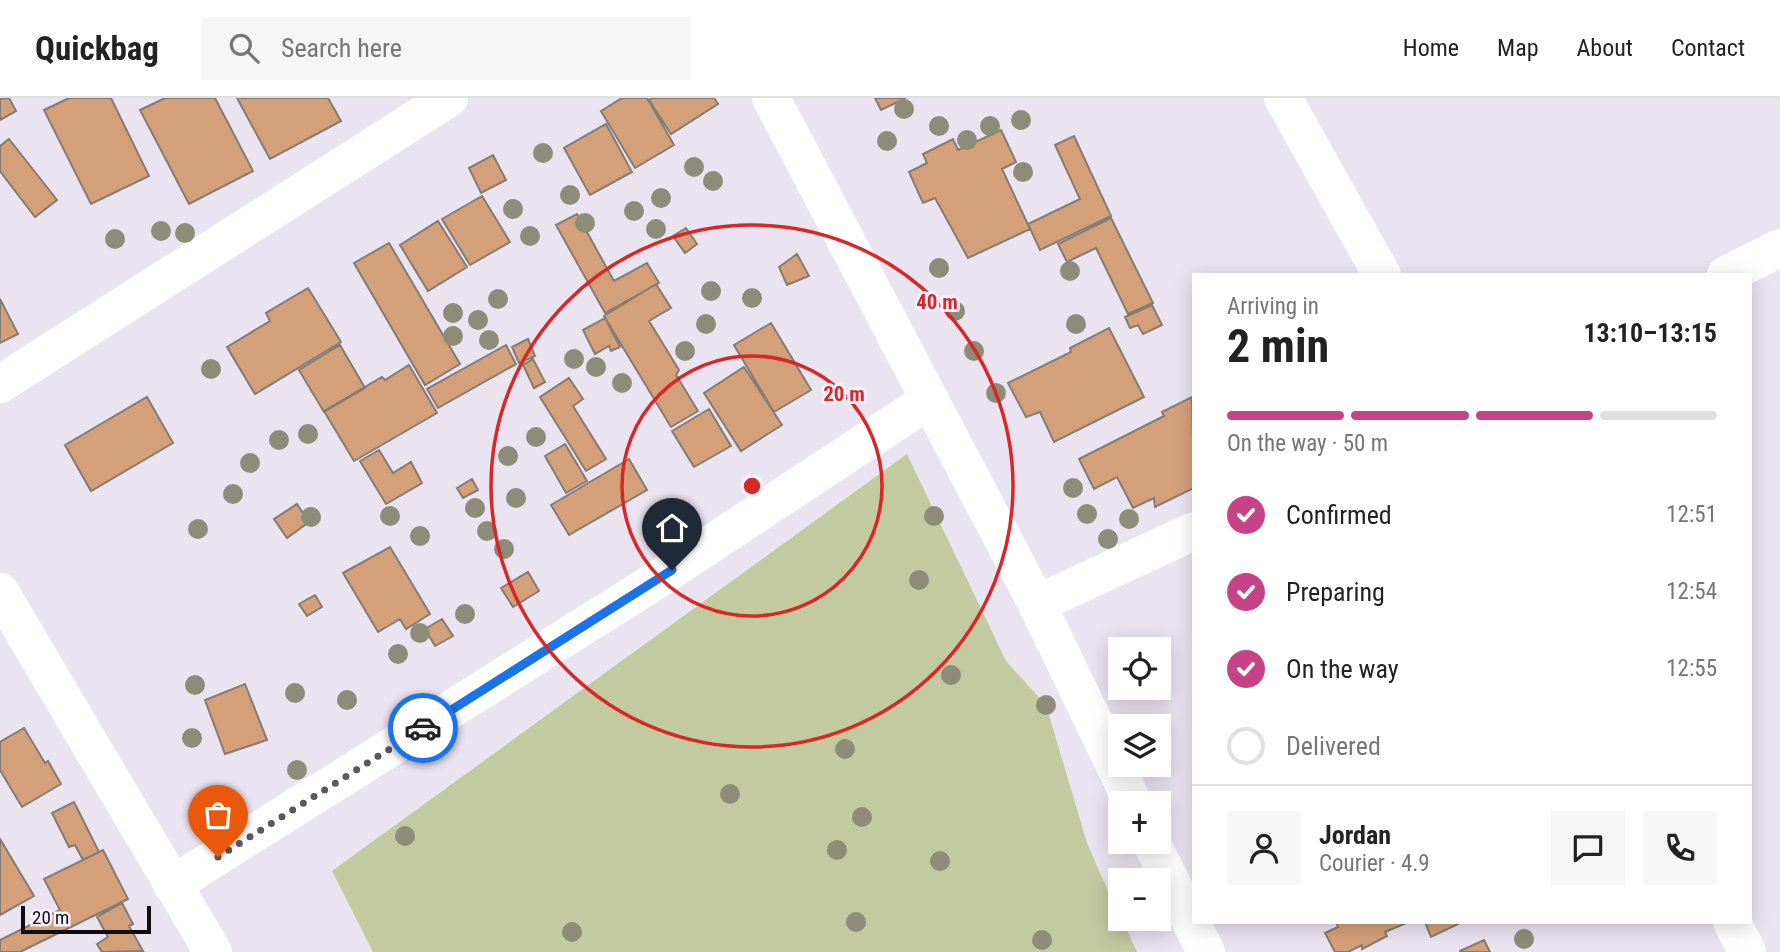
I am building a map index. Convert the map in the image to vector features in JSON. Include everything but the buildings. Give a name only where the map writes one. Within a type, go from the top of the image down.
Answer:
[{"type":"street","points":[[0,384],[449,98]]},
{"type":"street","points":[[771,98],[1037,604],[1127,791]]},
{"type":"street","points":[[1283,98],[1381,273]]},
{"type":"street","points":[[1730,273],[1780,248]]},
{"type":"street","points":[[172,885],[649,585],[929,400]]},
{"type":"street","points":[[1037,604],[1192,532]]},
{"type":"street","points":[[0,592],[213,952]]},
{"type":"street","points":[[1158,854],[1192,923]]},
{"type":"street","points":[[1192,924],[1206,952]]},
{"type":"street","points":[[1733,924],[1747,952]]},
{"type":"green space","points":[[907,454],[1006,661],[1046,705],[1087,843],[1108,891],[1108,931],[1127,931],[1137,952],[373,952],[332,871]]},
{"type":"way so far","points":[[218,857],[423,728]]},
{"type":"route","points":[[423,728],[672,570]]}]
